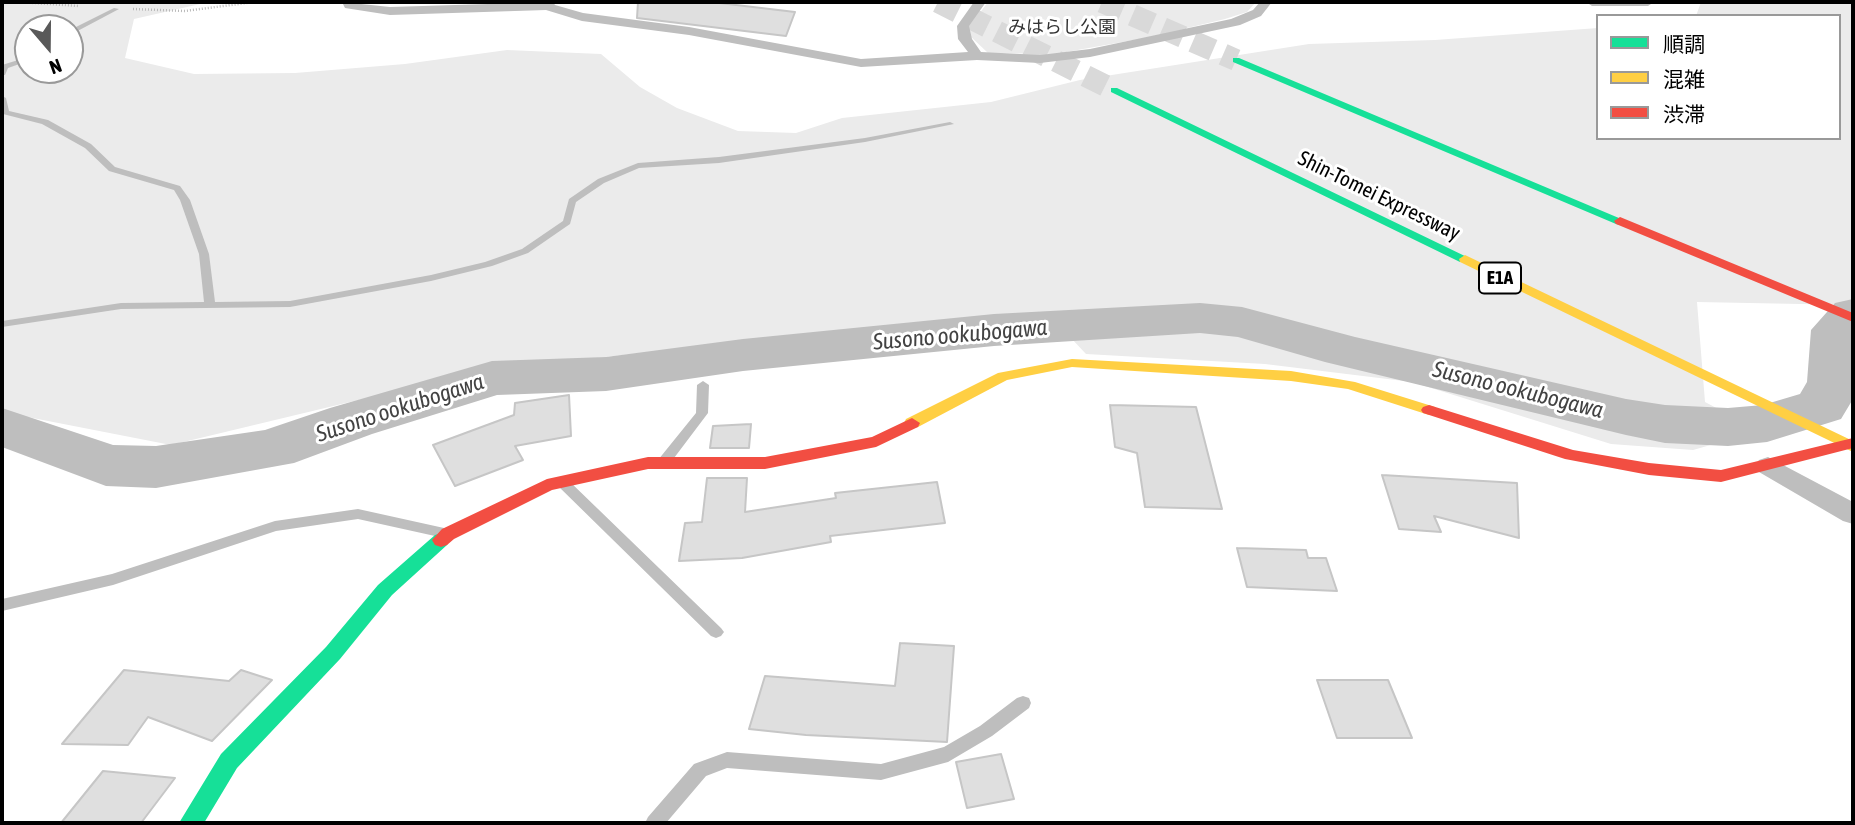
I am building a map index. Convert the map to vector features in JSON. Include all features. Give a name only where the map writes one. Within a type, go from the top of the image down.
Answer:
[{"type":"main road","points":[[1237,60],[1853,318]]},
{"type":"main road","name":"Shin-Tomei Expressway","points":[[1114,90],[1853,445]]},
{"type":"main road","points":[[191,823],[229,761],[333,653],[385,590],[448,534],[547,485],[648,463],[765,463],[876,442],[1003,376],[1072,363],[1236,372],[1350,385],[1571,455],[1649,470],[1721,475],[1853,445]]},
{"type":"street","points":[[348,2],[349,5],[357,7],[390,11],[548,4],[582,17],[689,31],[861,63],[977,56],[1040,59],[1090,54],[1235,22],[1257,13],[1266,2]]},
{"type":"street","points":[[977,56],[965,39],[963,26],[980,2]]},
{"type":"street","points":[[1592,2],[1648,2]]},
{"type":"street","points":[[1769,466],[1853,514]]},
{"type":"lane","points":[[759,2],[796,2]]},
{"type":"lane","points":[[84,26],[116,9]]},
{"type":"lane","points":[[2,98],[6,112],[46,122],[88,146],[112,169],[177,188],[185,200],[204,254],[210,306]]},
{"type":"lane","points":[[2,324],[121,306],[290,304],[387,288],[488,264],[525,251],[567,222],[572,201],[601,180],[638,166],[719,160],[864,140],[950,124]]},
{"type":"lane","points":[[663,463],[702,412],[704,385]]},
{"type":"lane","points":[[562,482],[716,632]]},
{"type":"lane","points":[[2,605],[113,579],[275,526],[358,514],[448,534]]},
{"type":"lane","points":[[654,823],[700,770],[727,760],[881,772],[948,754],[986,731],[1023,703]]},
{"type":"path","points":[[20,2],[185,11],[254,2]]},
{"type":"green space","points":[[2,2],[209,2],[134,19],[125,58],[194,74],[295,73],[405,64],[507,50],[601,54],[640,87],[677,108],[738,131],[796,133],[842,118],[991,102],[1080,80],[1309,44],[1435,40],[1596,28],[1596,140],[1841,140],[1841,14],[1697,14],[1701,2],[1853,2],[1853,305],[1697,302],[1705,402],[1760,431],[1693,450],[1611,444],[1412,382],[1265,364],[1086,354],[1055,321],[794,336],[479,371],[171,445],[2,412]]},
{"type":"green space","name":"みはらし公園","points":[[988,2],[1256,2],[1247,12],[1225,19],[1145,38],[1055,54],[988,53],[969,35],[970,26]]},
{"type":"building","points":[[638,2],[711,2],[795,12],[786,36],[637,18]]},
{"type":"building","points":[[569,395],[571,436],[515,446],[523,460],[455,486],[433,445],[514,415],[515,403]]},
{"type":"building","points":[[1110,405],[1196,407],[1222,509],[1145,507],[1137,453],[1115,447]]},
{"type":"building","points":[[751,424],[749,448],[710,448],[713,426]]},
{"type":"building","points":[[1382,475],[1517,483],[1519,538],[1434,516],[1441,532],[1399,529]]},
{"type":"building","points":[[707,478],[747,478],[745,512],[836,498],[835,493],[937,482],[945,523],[830,536],[831,542],[742,558],[679,561],[685,523],[702,522]]},
{"type":"building","points":[[1237,548],[1306,550],[1308,558],[1326,558],[1337,591],[1247,587]]},
{"type":"building","points":[[900,643],[954,646],[947,742],[806,735],[749,729],[765,676],[895,686]]},
{"type":"building","points":[[124,670],[229,681],[241,670],[272,680],[212,741],[148,717],[128,745],[62,744]]},
{"type":"building","points":[[1317,680],[1388,680],[1412,738],[1337,738]]},
{"type":"building","points":[[1001,754],[1014,799],[967,808],[956,762]]},
{"type":"building","points":[[103,771],[175,778],[141,823],[61,823]]},
{"type":"waterway","name":"Susono ookubogawa","points":[[2,427],[106,465],[156,467],[273,449],[351,421],[492,378],[606,374],[743,355],[994,330],[1200,318],[1242,322],[1344,351],[1626,417],[1665,424],[1728,427],[1767,423],[1821,406],[1835,382],[1837,330],[1853,314]]},
{"type":"tunnel","points":[[938,2],[1114,90]]},
{"type":"tunnel","points":[[1102,2],[1236,60]]},
{"type":"traffic: fast","points":[[1236,60],[1620,221]]},
{"type":"traffic: fast","points":[[1114,90],[1465,259]]},
{"type":"traffic: fast","points":[[191,823],[229,761],[333,653],[385,590],[441,540]]},
{"type":"traffic: slow","points":[[1465,259],[1853,447]]},
{"type":"traffic: slow","points":[[912,423],[1003,376],[1072,363],[1291,376],[1350,385],[1429,410]]},
{"type":"traffic: jam","points":[[1620,221],[1853,318]]},
{"type":"traffic: jam","points":[[1429,410],[1571,455],[1649,469],[1721,476],[1853,443]]},
{"type":"traffic: jam","points":[[441,540],[448,534],[547,485],[648,463],[765,463],[876,442],[912,423]]}]
